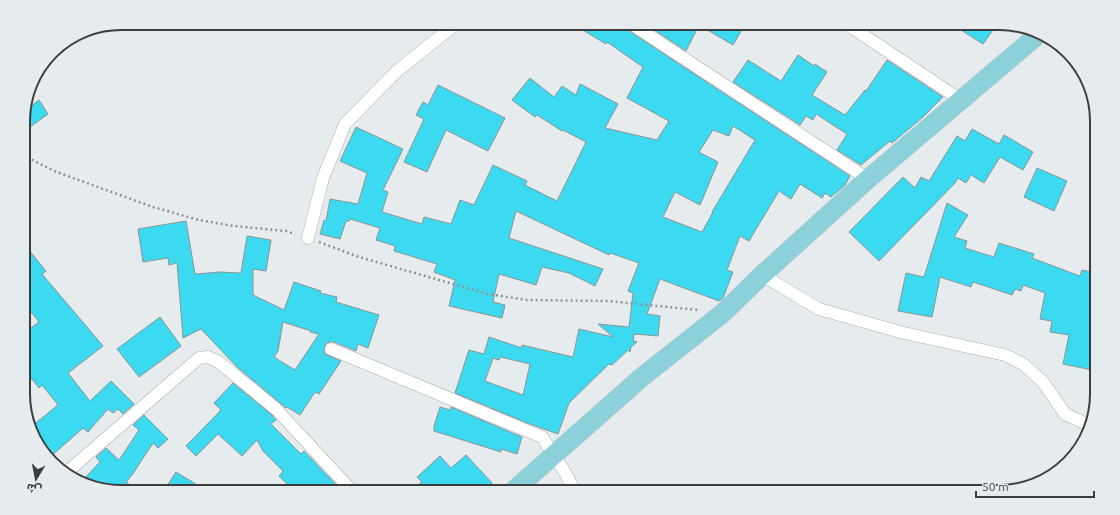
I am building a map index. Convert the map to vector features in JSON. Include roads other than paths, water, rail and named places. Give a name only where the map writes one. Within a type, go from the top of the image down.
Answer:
[{"type":"main road","points":[[520,485],[642,377],[723,313],[762,274],[868,179],[1035,37]]},
{"type":"street","points":[[308,238],[323,178],[346,124],[397,71],[448,30]]},
{"type":"street","points":[[641,30],[868,179]]},
{"type":"street","points":[[856,30],[961,100]]},
{"type":"street","points":[[762,274],[820,309],[904,333],[1005,355],[1023,364],[1043,382],[1065,414],[1085,423]]},
{"type":"street","points":[[331,349],[542,437],[572,485]]},
{"type":"street","points":[[70,469],[199,358],[208,357],[219,362],[276,410],[346,485]]}]
